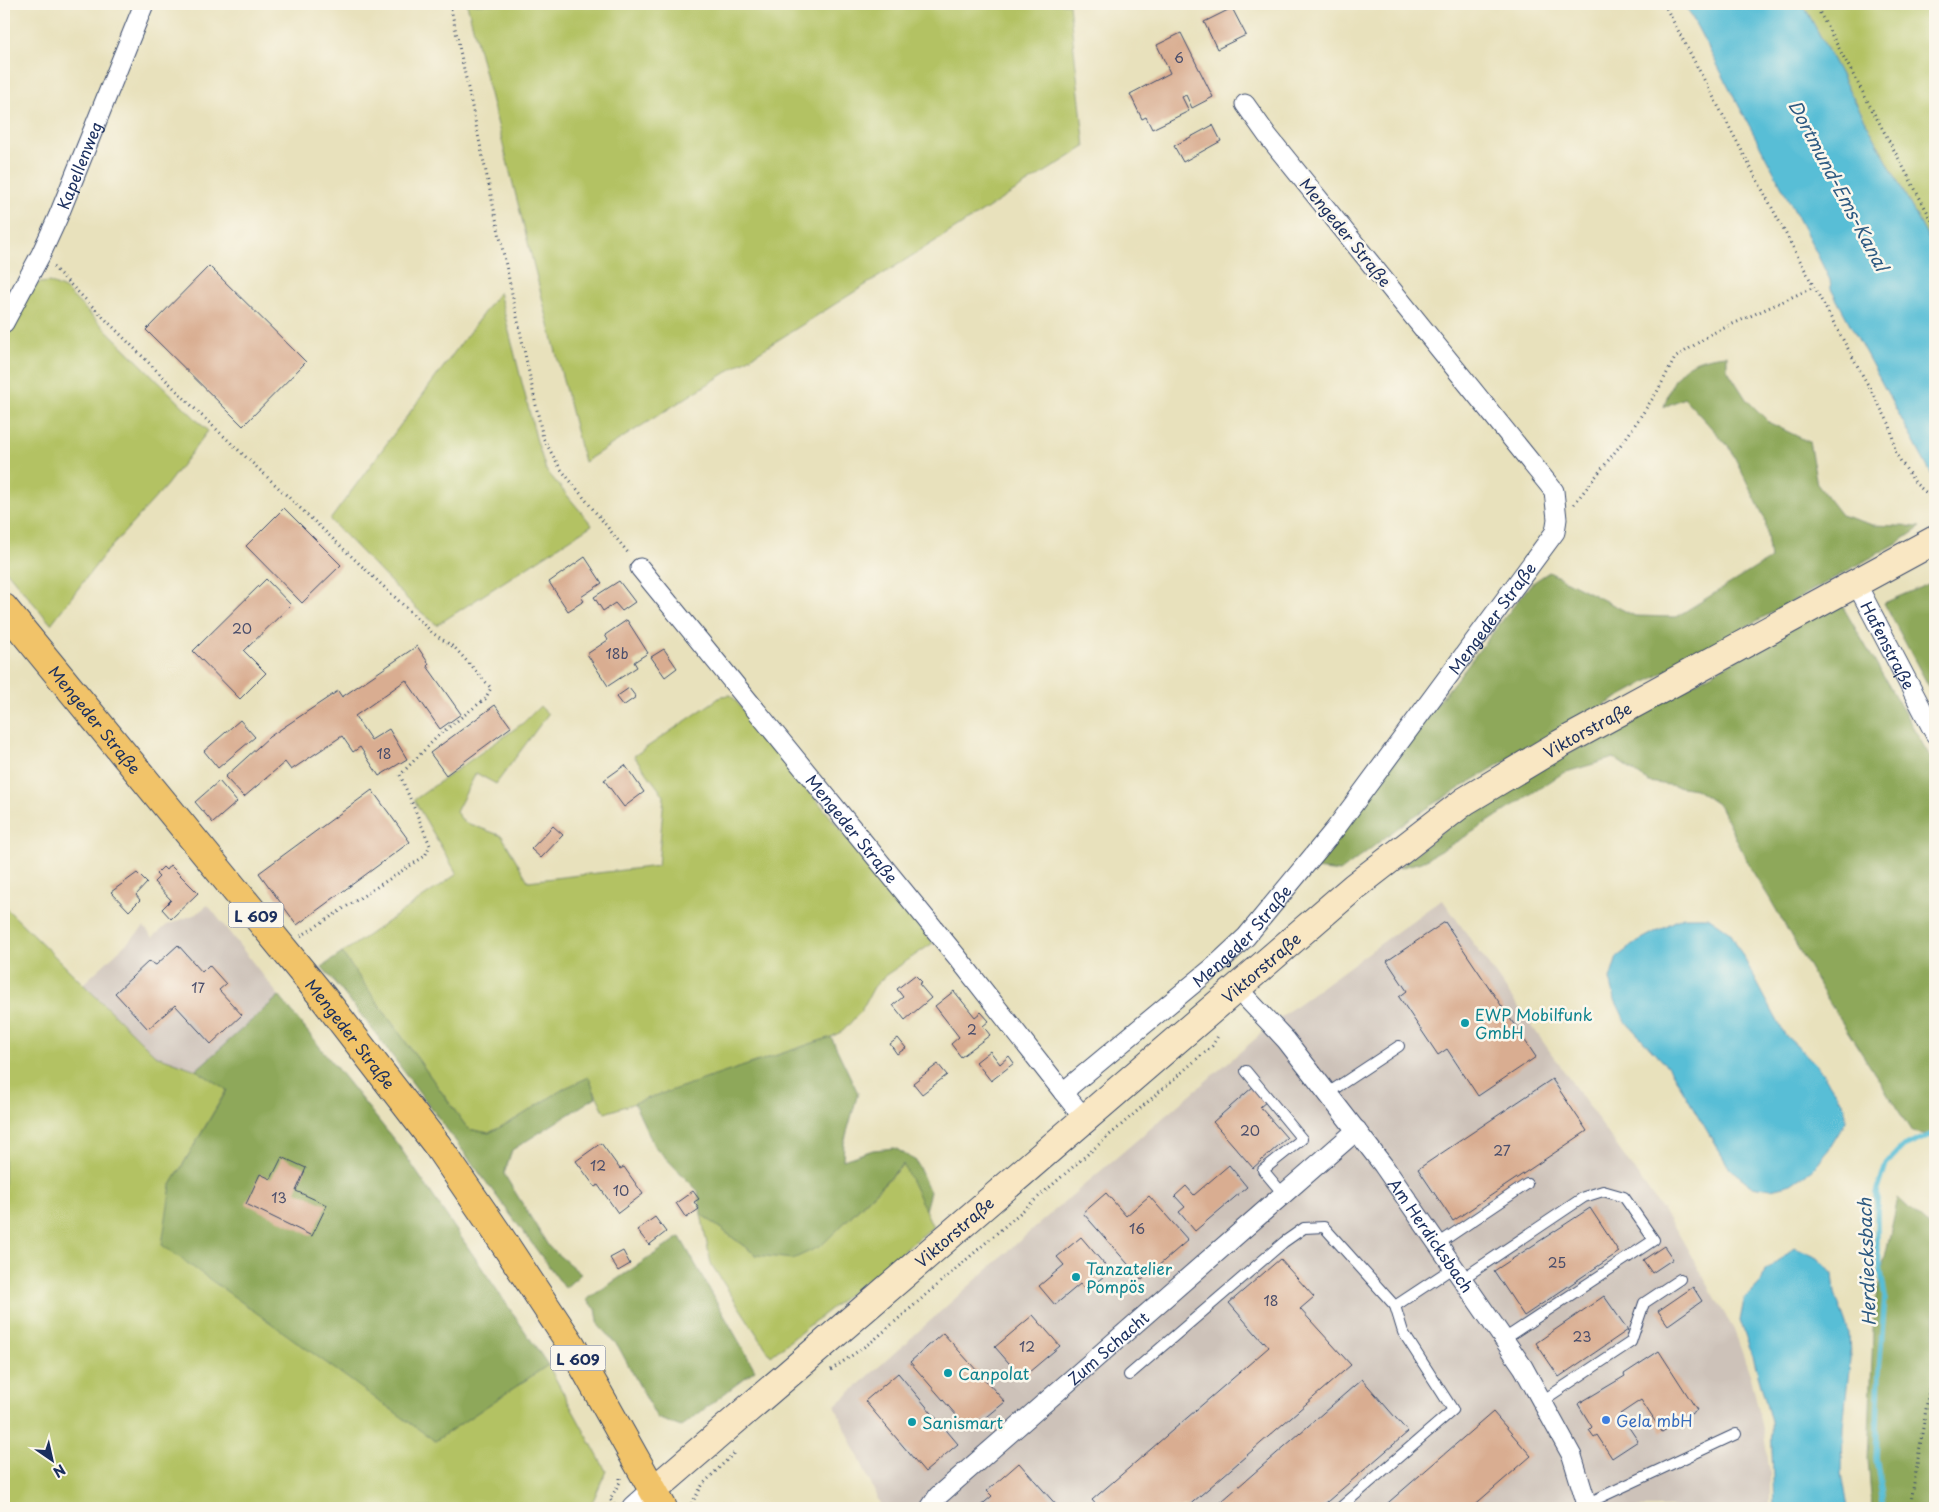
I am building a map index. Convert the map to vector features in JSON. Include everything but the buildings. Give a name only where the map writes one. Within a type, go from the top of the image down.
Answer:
[{"type":"main road","name":"Viktorstraße","points":[[658,1499],[1084,1118],[1354,887],[1465,801],[1569,739],[1935,540]]},
{"type":"main road","name":"Mengeder Straße","points":[[4,608],[322,996],[437,1145],[572,1346],[658,1499]]},
{"type":"street","name":"Kapellenweg","points":[[4,322],[41,254],[58,217],[144,4]]},
{"type":"street","name":"Mengeder Straße","points":[[1063,1092],[1216,965],[1246,937],[1336,828],[1440,689],[1554,532],[1558,519],[1554,491],[1267,135],[1245,104]]},
{"type":"street","name":"Mengeder Straße","points":[[640,568],[958,958],[1084,1118]]},
{"type":"street","name":"Hafenstraße","points":[[1856,583],[1935,734]]},
{"type":"street","name":"Am Herdicksbach","points":[[1236,987],[1286,1040],[1357,1130],[1523,1367],[1572,1456],[1587,1506]]},
{"type":"street","name":"Zum Schacht","points":[[930,1508],[938,1496],[1357,1130]]},
{"type":"street","points":[[634,1508],[658,1499]]},
{"type":"lane","points":[[1328,1093],[1399,1046]]},
{"type":"lane","points":[[1246,1071],[1302,1139],[1263,1170],[1284,1195]]},
{"type":"lane","points":[[1438,1244],[1527,1184]]},
{"type":"lane","points":[[1395,1306],[1458,1273],[1584,1197],[1603,1191],[1624,1197],[1654,1240],[1504,1339]]},
{"type":"lane","points":[[1129,1375],[1284,1242],[1304,1228],[1324,1227],[1395,1306],[1403,1332],[1453,1410],[1340,1508]]},
{"type":"lane","points":[[1542,1401],[1631,1342],[1644,1303],[1680,1279]]},
{"type":"lane","points":[[1587,1506],[1736,1434]]},
{"type":"path","points":[[450,4],[544,438],[560,468],[640,568]]},
{"type":"path","points":[[1664,4],[1814,287],[1890,425],[1896,454],[1916,484],[1935,500]]},
{"type":"path","points":[[1815,4],[1935,226]]},
{"type":"path","points":[[41,254],[197,411],[434,634],[455,648],[491,688],[485,700],[440,734],[400,775],[430,846],[425,856],[283,948]]},
{"type":"path","points":[[1558,519],[1577,501],[1626,438],[1657,392],[1675,358],[1711,334],[1814,287]]},
{"type":"path","points":[[830,1370],[874,1340],[1212,1046],[1218,1036],[1202,1017]]},
{"type":"path","points":[[1910,1508],[1935,1361]]},
{"type":"path","points":[[690,1508],[703,1484],[737,1451]]},
{"type":"path","points":[[617,1508],[610,1499],[620,1482],[620,1469]]},
{"type":"shaded area","points":[[1442,899],[1677,1231],[1734,1330],[1751,1377],[1764,1433],[1770,1474],[1770,1508],[882,1508],[835,1406],[1035,1227],[1287,1012]]},
{"type":"shaded area","points":[[208,905],[279,996],[196,1070],[155,1055],[83,984],[144,927],[153,937],[167,925],[196,914]]},
{"type":"green space","points":[[467,4],[1069,4],[1085,147],[584,462]]},
{"type":"green space","points":[[1803,4],[1935,4],[1935,251]]},
{"type":"green space","points":[[49,282],[65,289],[208,431],[166,486],[103,556],[51,624],[4,568],[4,343],[32,289],[39,283]]},
{"type":"green space","points":[[499,292],[546,470],[592,525],[437,625],[416,608],[330,520]]},
{"type":"green space","points":[[1727,355],[1727,369],[1746,399],[1770,423],[1809,442],[1817,484],[1841,515],[1873,525],[1921,527],[1899,542],[1514,755],[1408,820],[1340,872],[1315,869],[1422,723],[1531,584],[1549,572],[1635,616],[1676,617],[1770,559],[1765,519],[1730,448],[1684,398],[1664,407],[1673,384],[1685,368],[1702,359]]},
{"type":"green space","points":[[1935,581],[1935,698],[1884,603]]},
{"type":"green space","points":[[1840,602],[1935,765],[1935,1136],[1912,1132],[1827,999],[1751,869],[1720,806],[1695,789],[1649,782],[1614,758],[1563,773],[1468,835],[1421,862],[1399,868],[1468,809]]},
{"type":"green space","points":[[731,695],[933,943],[886,975],[874,987],[861,1011],[843,1031],[831,1037],[605,1113],[588,1078],[565,1088],[516,1119],[489,1133],[468,1129],[342,953],[457,874],[414,800],[523,723],[540,706],[548,714],[496,784],[476,773],[456,812],[464,822],[502,836],[528,881],[658,866],[664,796],[634,756],[722,696]]},
{"type":"green space","points":[[4,906],[155,1055],[196,1070],[227,1089],[171,1185],[435,1441],[548,1365],[606,1471],[590,1508],[4,1508]]},
{"type":"green space","points":[[342,953],[468,1129],[489,1133],[516,1119],[565,1088],[589,1077],[596,1097],[512,1150],[504,1174],[549,1247],[581,1274],[565,1288],[370,1026],[322,967]]},
{"type":"green space","points":[[279,996],[399,1146],[548,1365],[435,1441],[162,1245],[171,1185],[227,1090],[196,1070]]},
{"type":"green space","points":[[831,1037],[858,1093],[844,1143],[843,1160],[873,1150],[895,1148],[916,1161],[930,1192],[925,1210],[903,1164],[821,1246],[793,1259],[756,1255],[701,1214],[698,1191],[654,1146],[634,1103]]},
{"type":"green space","points":[[904,1164],[933,1227],[771,1356],[711,1264],[701,1214],[756,1255],[821,1246]]},
{"type":"green space","points":[[1898,1198],[1935,1232],[1935,1508],[1872,1508],[1868,1459],[1874,1307]]},
{"type":"green space","points":[[680,1237],[755,1370],[681,1427],[657,1418],[618,1346],[599,1326],[596,1309],[586,1300]]},
{"type":"water","name":"Dortmund-Ems-Kanal","points":[[1685,4],[1803,4],[1935,251],[1935,481],[1831,289],[1830,280],[1812,244]]},
{"type":"water","points":[[1683,917],[1708,917],[1730,932],[1785,1035],[1816,1064],[1845,1107],[1846,1121],[1829,1149],[1813,1169],[1791,1184],[1771,1189],[1752,1186],[1730,1169],[1670,1069],[1626,1022],[1615,1000],[1610,979],[1617,957],[1638,941]]},
{"type":"water","points":[[1795,1248],[1818,1258],[1833,1274],[1835,1293],[1849,1333],[1850,1360],[1843,1426],[1842,1473],[1848,1508],[1774,1508],[1771,1421],[1753,1356],[1740,1321],[1744,1300],[1761,1282],[1765,1271]]},
{"type":"waterway","name":"Herdiecksbach","points":[[1884,1508],[1876,1459],[1879,1371],[1885,1297],[1877,1247],[1877,1193],[1886,1164],[1901,1148],[1935,1133]]},
{"type":"place","name":"EWP Mobilfunk GmbH","points":[[1465,1023]]},
{"type":"place","name":"Tanzatelier Pompös","points":[[1076,1277]]},
{"type":"place","name":"Canpolat","points":[[948,1373]]},
{"type":"place","name":"Gela mbH","points":[[1606,1420]]},
{"type":"place","name":"Sanismart","points":[[912,1422]]}]
